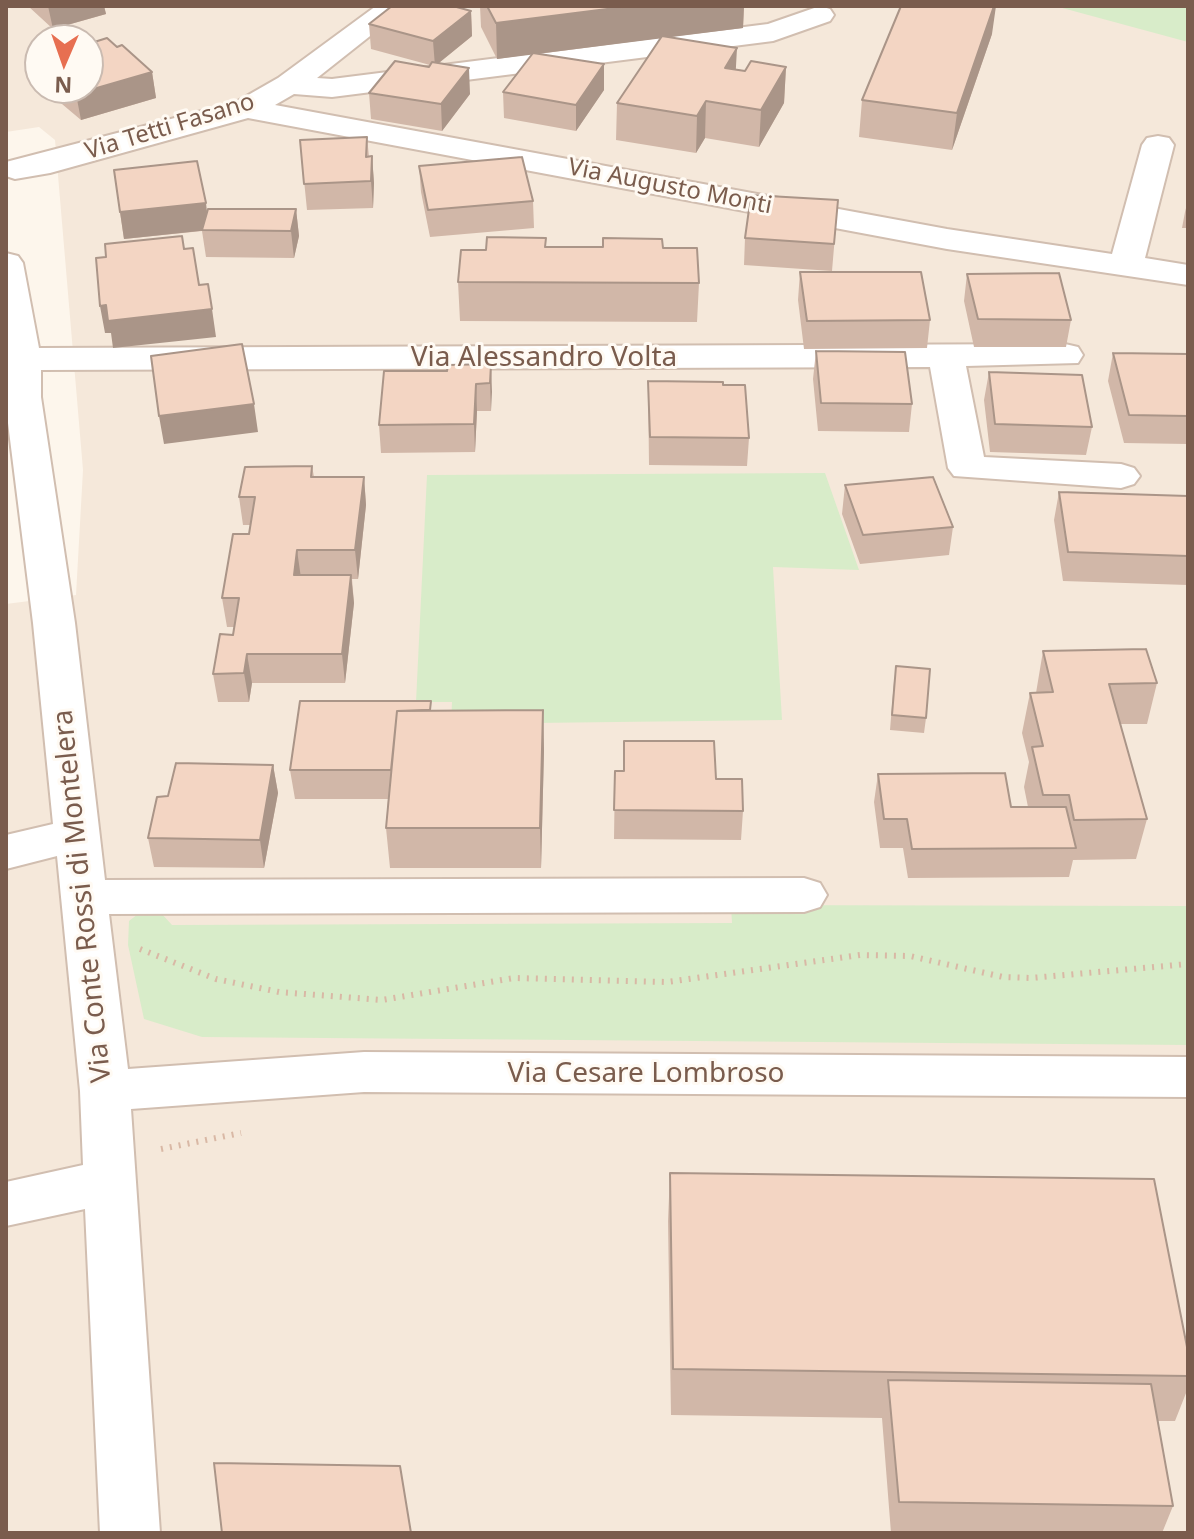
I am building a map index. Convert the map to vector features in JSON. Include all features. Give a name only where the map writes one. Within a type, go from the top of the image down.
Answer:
[{"type":"street","name":"Via Tetti Fasano","points":[[9,175],[247,109],[289,84],[394,6]]},
{"type":"street","points":[[289,84],[332,88],[773,32],[820,15]]},
{"type":"street","name":"Via Augusto Monti","points":[[247,109],[947,239],[1188,275]]},
{"type":"street","points":[[1126,266],[1158,145]]},
{"type":"street","name":"Via Conte Rossi di Montelera","points":[[6,263],[23,358],[23,397],[54,623],[75,835],[96,897],[105,1091],[130,1168],[130,1533]]},
{"type":"street","points":[[946,355],[967,468],[1121,476]]},
{"type":"street","name":"Via Alessandro Volta","points":[[23,358],[70,361],[1065,355]]},
{"type":"street","points":[[6,852],[75,835]]},
{"type":"street","points":[[96,897],[804,895]]},
{"type":"street","name":"Via Cesare Lombroso","points":[[105,1091],[364,1072],[1188,1077]]},
{"type":"street","points":[[6,1204],[130,1168]]},
{"type":"path","points":[[96,897],[128,945],[216,979],[279,992],[337,998],[408,998],[543,976],[667,982],[860,955],[910,956],[1003,977],[1031,978],[1188,964]]},
{"type":"path","points":[[130,1168],[163,1148],[257,1130]]},
{"type":"shaded area","points":[[6,6],[1188,6],[1188,1533],[6,1533],[6,604],[76,595],[83,470],[55,140],[39,127],[6,132]]},
{"type":"green space","points":[[1055,6],[1188,6],[1188,42]]},
{"type":"green space","points":[[825,473],[859,570],[773,567],[782,720],[451,724],[452,702],[416,702],[427,475]]},
{"type":"green space","points":[[731,905],[1188,906],[1188,1045],[202,1037],[144,1019],[128,945],[129,921],[142,911],[160,912],[172,925],[732,923]]},
{"type":"building","points":[[392,6],[453,6],[471,11],[433,41],[369,24]]},
{"type":"building","points":[[487,6],[631,6],[496,23]]},
{"type":"building","points":[[901,6],[994,6],[957,113],[862,100]]},
{"type":"building","points":[[662,36],[737,48],[725,68],[745,71],[751,61],[786,67],[761,110],[706,101],[697,116],[617,103]]},
{"type":"building","points":[[104,39],[117,47],[122,45],[152,72],[104,86]]},
{"type":"building","points":[[533,53],[604,64],[576,105],[503,92]]},
{"type":"building","points":[[395,61],[429,67],[432,62],[469,68],[441,104],[369,93]]},
{"type":"building","points":[[367,137],[366,157],[372,156],[371,181],[304,184],[300,140]]},
{"type":"building","points":[[522,157],[533,201],[428,210],[419,166]]},
{"type":"building","points":[[197,161],[206,203],[120,212],[114,170]]},
{"type":"building","points":[[751,195],[838,200],[834,244],[745,238]]},
{"type":"building","points":[[208,209],[296,209],[291,231],[202,230]]},
{"type":"building","points":[[182,236],[184,249],[193,248],[199,285],[208,284],[212,309],[108,321],[106,305],[100,306],[96,258],[106,257],[105,244]]},
{"type":"building","points":[[487,237],[546,238],[545,247],[603,247],[603,238],[662,239],[663,248],[697,248],[699,283],[458,282],[461,250],[486,250]]},
{"type":"building","points":[[800,272],[921,272],[930,320],[807,321]]},
{"type":"building","points":[[1059,273],[1071,320],[978,319],[967,274]]},
{"type":"building","points":[[242,344],[254,404],[159,416],[151,356]]},
{"type":"building","points":[[816,351],[905,352],[912,404],[821,403]]},
{"type":"building","points":[[1113,353],[1188,354],[1188,416],[1129,415]]},
{"type":"building","points":[[491,364],[490,383],[476,384],[474,424],[379,425],[384,371],[447,371],[448,365]]},
{"type":"building","points":[[989,372],[1082,375],[1092,427],[995,424]]},
{"type":"building","points":[[648,381],[745,385],[749,438],[650,437]]},
{"type":"building","points":[[312,466],[311,477],[364,477],[355,550],[297,550],[294,575],[351,575],[342,654],[247,654],[244,673],[213,674],[220,634],[233,635],[239,598],[222,598],[233,534],[249,534],[255,497],[239,497],[245,467]]},
{"type":"building","points":[[933,477],[953,527],[863,535],[845,485]]},
{"type":"building","points":[[1059,492],[1188,496],[1188,556],[1068,552]]},
{"type":"building","points":[[1146,649],[1157,683],[1109,684],[1147,819],[1074,820],[1069,795],[1043,795],[1032,747],[1043,746],[1030,693],[1053,692],[1043,651]]},
{"type":"building","points":[[896,666],[930,669],[926,718],[892,715]]},
{"type":"building","points":[[300,701],[431,701],[430,710],[397,711],[391,770],[290,770]]},
{"type":"building","points":[[543,710],[540,828],[386,828],[397,711]]},
{"type":"building","points":[[624,741],[714,741],[716,779],[742,779],[743,811],[614,810],[615,771],[624,771]]},
{"type":"building","points":[[176,763],[273,765],[260,840],[148,838],[157,797],[168,796]]},
{"type":"building","points":[[1005,773],[1011,807],[1066,807],[1076,848],[912,849],[907,819],[884,819],[878,774]]},
{"type":"building","points":[[670,1173],[1154,1179],[1188,1352],[1188,1376],[673,1369]]},
{"type":"building","points":[[888,1380],[1151,1384],[1173,1506],[899,1502]]},
{"type":"building","points":[[214,1463],[400,1466],[411,1533],[222,1533]]}]
